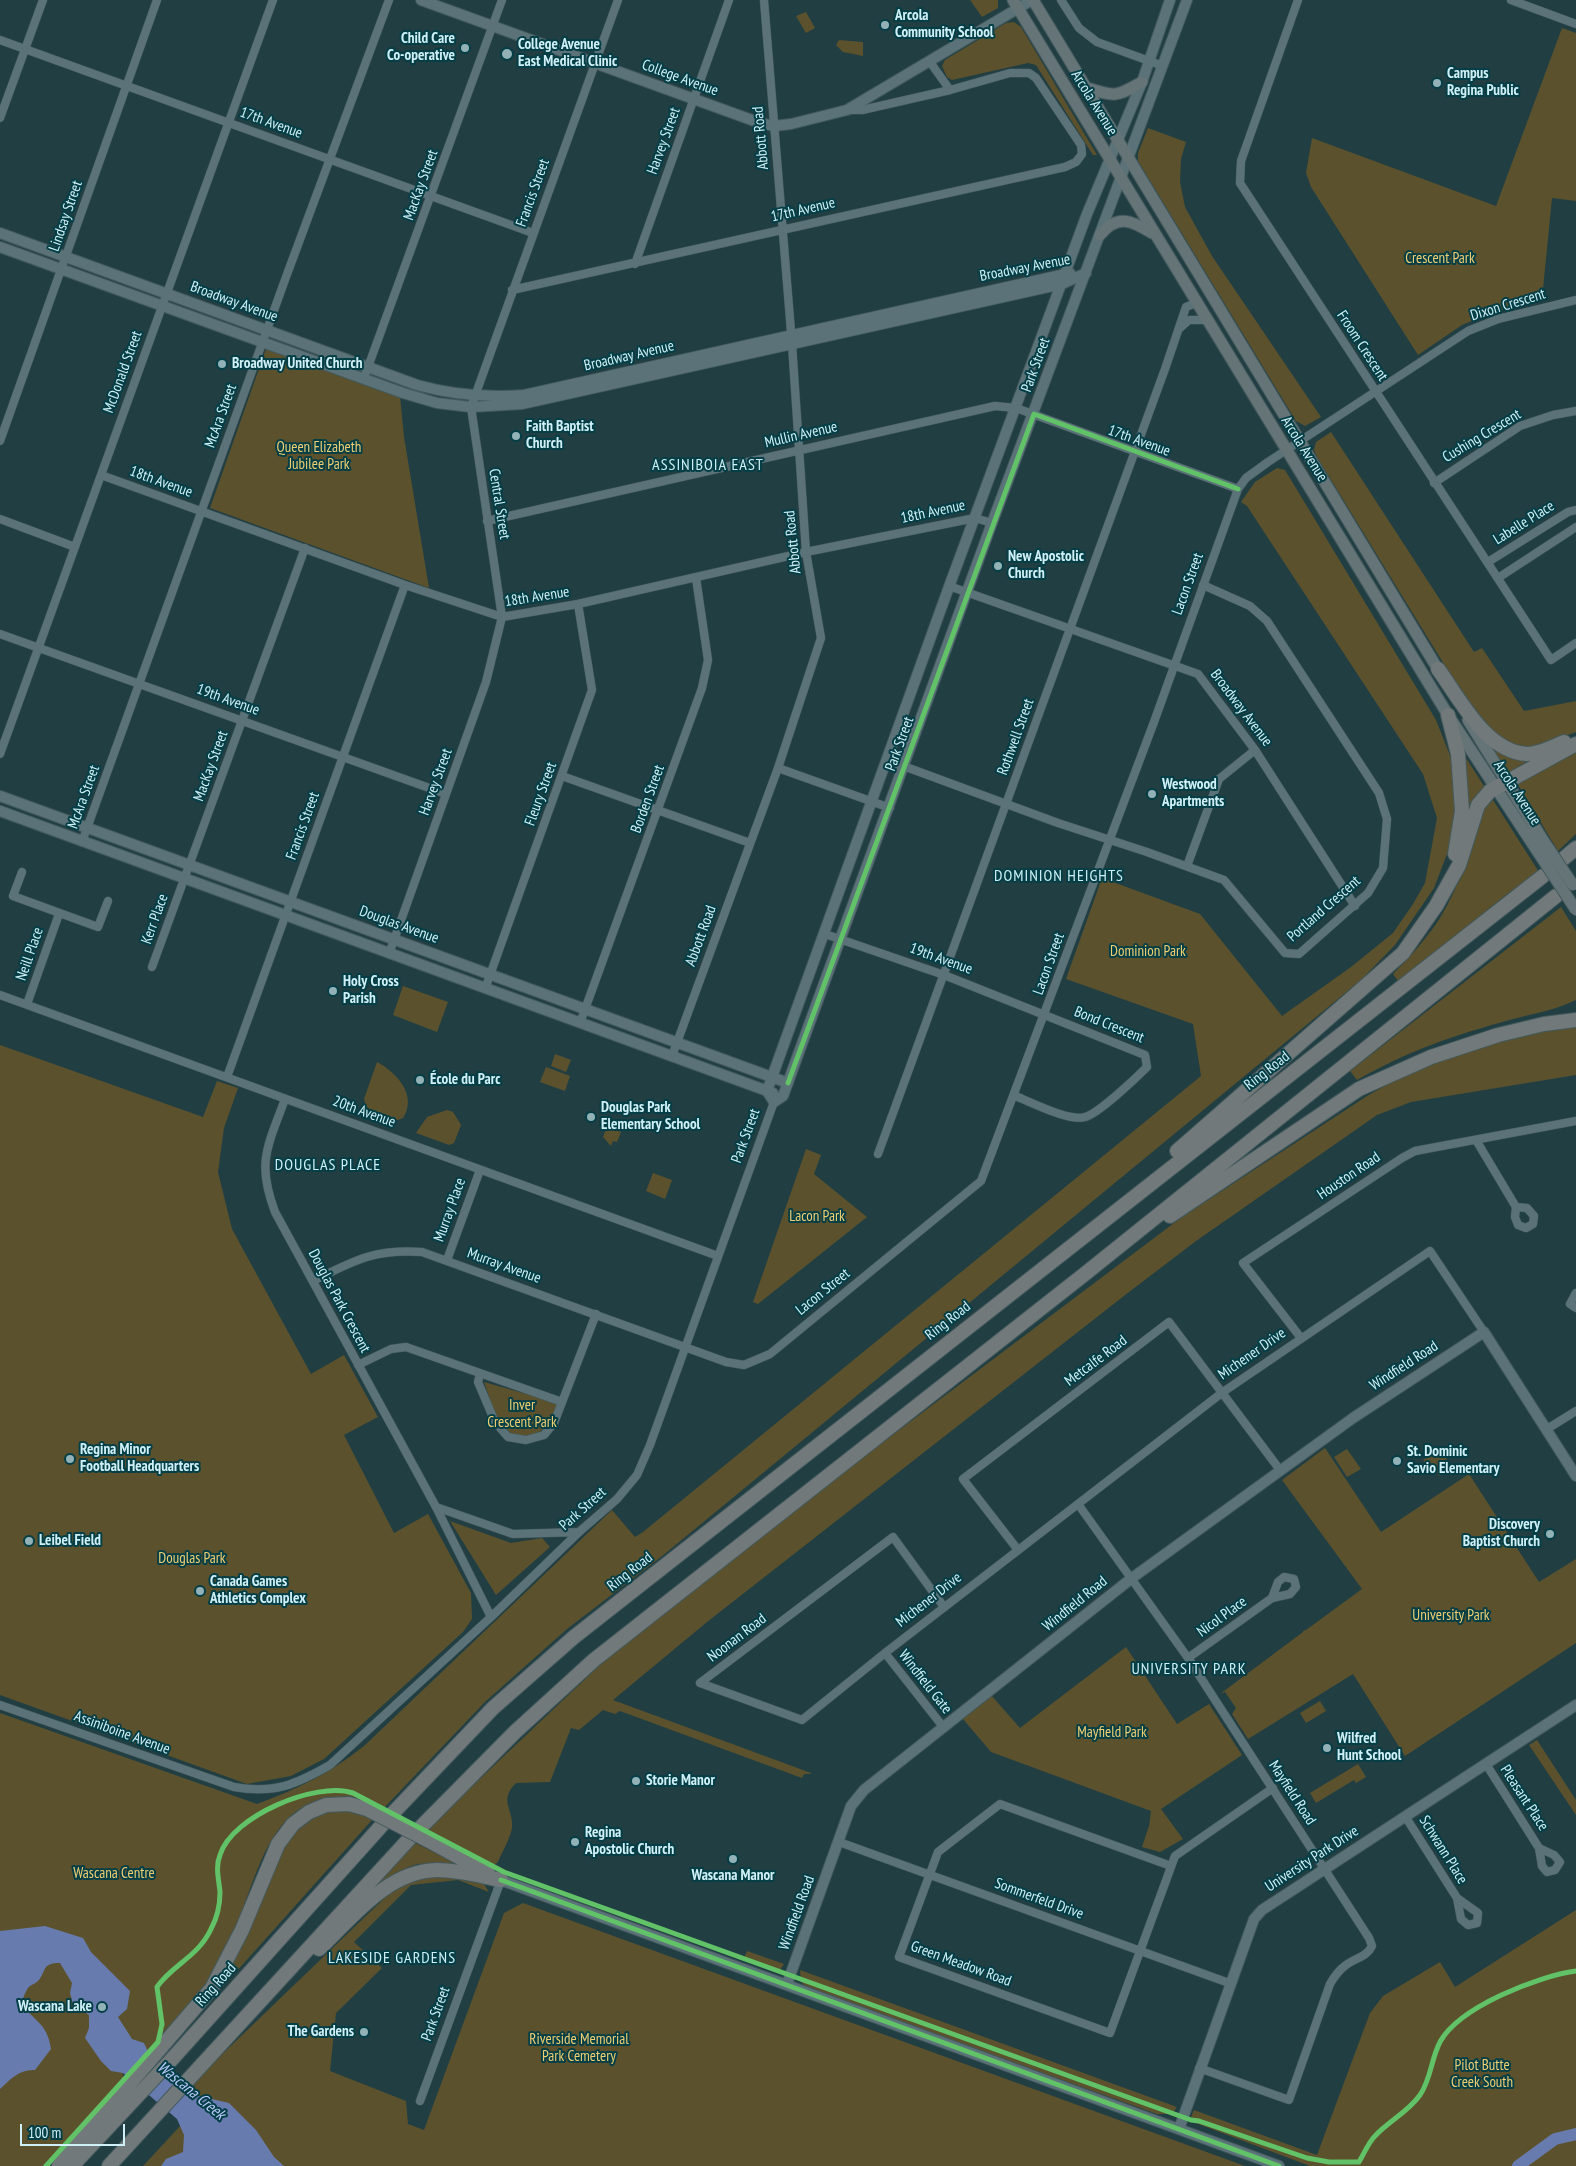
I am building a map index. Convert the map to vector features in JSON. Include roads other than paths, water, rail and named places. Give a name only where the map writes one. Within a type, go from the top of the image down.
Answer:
[{"type":"highway","points":[[1438,669],[1489,738],[1507,750],[1528,754],[1544,751],[1576,737]]},
{"type":"highway","points":[[1436,906],[1455,853],[1462,811],[1458,754],[1448,715]]},
{"type":"highway","points":[[1066,1248],[1403,953],[1436,906],[1459,865],[1478,805],[1500,785],[1576,744]]},
{"type":"highway","points":[[1563,859],[1576,848]]},
{"type":"highway","name":"Ring Road","points":[[393,1813],[493,1708],[574,1637],[1066,1248],[1543,876]]},
{"type":"highway","points":[[420,1828],[515,1732],[594,1660],[1086,1273],[1556,896]]},
{"type":"highway","points":[[1544,1024],[1576,1012]]},
{"type":"highway","points":[[1086,1273],[1359,1089],[1431,1057],[1498,1035],[1544,1024],[1576,1020]]},
{"type":"highway","points":[[59,2166],[133,2092],[160,2051],[199,2005],[223,1968],[242,1930],[278,1844],[293,1824],[309,1812],[326,1805],[349,1804],[367,1809],[501,1880]]},
{"type":"highway","name":"Ring Road","points":[[72,2166],[133,2092],[173,2058],[383,1824]]},
{"type":"highway","points":[[109,2166],[410,1838]]},
{"type":"highway","points":[[238,2025],[394,1880],[436,1870],[462,1872],[501,1880]]},
{"type":"main road","name":"Arcola Avenue","points":[[1033,0],[1237,340],[1438,669],[1500,785]]},
{"type":"main road","name":"Arcola Avenue","points":[[1015,4],[1448,715],[1500,785],[1536,840],[1576,910]]},
{"type":"main road","points":[[1087,88],[1109,95],[1120,95],[1142,82]]},
{"type":"main road","points":[[1100,235],[1112,223],[1119,221],[1136,224],[1154,234]]},
{"type":"main road","points":[[1196,303],[1205,301],[1237,340]]},
{"type":"main road","name":"Arcola Avenue","points":[[1536,840],[1576,889]]},
{"type":"street","points":[[0,118],[42,0]]},
{"type":"street","name":"Lindsay Street","points":[[0,441],[157,0]]},
{"type":"street","name":"McDonald Street","points":[[0,754],[273,0]]},
{"type":"street","name":"McAra Street","points":[[82,842],[267,330],[389,0]]},
{"type":"street","name":"College Avenue","points":[[422,0],[760,123],[774,126],[791,124],[847,110],[862,110],[950,90],[1010,72],[1029,73],[1036,78],[1062,117]]},
{"type":"street","name":"MacKay Street","points":[[364,378],[502,0]]},
{"type":"street","name":"Francis Street","points":[[474,396],[618,0]]},
{"type":"street","name":"Harvey Street","points":[[635,264],[729,0]]},
{"type":"street","name":"Abbott Road","points":[[672,1056],[778,768],[821,638],[806,552],[792,340],[764,0]]},
{"type":"street","name":"College Avenue","points":[[847,110],[930,62],[1015,4],[1033,0]]},
{"type":"street","points":[[1061,0],[1079,28],[1097,42],[1163,66]]},
{"type":"street","name":"Park Street","points":[[774,1102],[767,1091],[772,1077],[873,802],[949,586],[1065,273],[1142,82],[1170,0]]},
{"type":"street","name":"Park Street","points":[[234,1787],[254,1790],[288,1786],[299,1783],[330,1765],[617,1499],[637,1475],[650,1445],[774,1102],[783,1096],[842,939],[992,523],[1187,0]]},
{"type":"street","name":"Froom Crescent","points":[[1298,0],[1241,160],[1240,182],[1374,391],[1551,660],[1576,643]]},
{"type":"street","points":[[1511,0],[1576,24]]},
{"type":"street","name":"17th Avenue","points":[[0,40],[533,233]]},
{"type":"street","points":[[930,62],[950,90]]},
{"type":"street","name":"17th Avenue","points":[[512,290],[635,264],[783,228],[1065,167],[1076,162],[1082,154],[1081,146],[1062,117]]},
{"type":"street","name":"Broadway Avenue","points":[[0,233],[417,385],[445,392],[474,396],[524,395],[1062,284],[1086,273]]},
{"type":"street","name":"Broadway Avenue","points":[[0,247],[437,403],[471,407],[522,404],[1065,273],[1086,273]]},
{"type":"street","name":"Dixon Crescent","points":[[1300,442],[1374,391],[1468,331],[1498,319],[1576,300]]},
{"type":"street","name":"Rothwell Street","points":[[878,1154],[1135,453],[1180,328],[1181,316],[1186,307],[1196,303]]},
{"type":"street","points":[[1180,328],[1189,320],[1207,320]]},
{"type":"street","name":"Central Street","points":[[474,396],[471,407],[502,617]]},
{"type":"street","name":"Mullin Avenue","points":[[487,520],[995,406],[1016,408],[1034,414]]},
{"type":"street","name":"Cushing Crescent","points":[[1434,483],[1520,426],[1553,415],[1576,411]]},
{"type":"street","name":"17th Avenue","points":[[1034,414],[1135,453],[1238,489]]},
{"type":"street","name":"Lacon Street","points":[[685,1347],[726,1362],[744,1365],[770,1354],[981,1181],[1046,1014],[1238,489],[1246,478],[1300,442]]},
{"type":"street","name":"18th Avenue","points":[[101,475],[405,585],[502,617],[578,604],[806,552],[975,518],[992,523]]},
{"type":"street","name":"Labelle Place","points":[[1488,562],[1568,512],[1576,510]]},
{"type":"street","points":[[0,519],[75,547]]},
{"type":"street","name":"Labelle Place","points":[[1498,578],[1576,527]]},
{"type":"street","name":"MacKay Street","points":[[184,880],[305,548]]},
{"type":"street","name":"Borden Street","points":[[580,1024],[702,688],[708,660],[696,578]]},
{"type":"street","name":"Francis Street","points":[[227,1077],[405,585]]},
{"type":"street","name":"Portland Crescent","points":[[1109,840],[1224,880],[1285,953],[1298,954],[1354,906],[1368,893],[1383,868],[1387,819],[1379,793],[1267,621],[1250,606],[1203,585]]},
{"type":"street","name":"Broadway Avenue","points":[[949,586],[1198,674],[1255,750],[1354,906]]},
{"type":"street","name":"Fleury Street","points":[[485,989],[592,690],[578,604]]},
{"type":"street","name":"Harvey Street","points":[[389,954],[486,682],[502,617]]},
{"type":"street","name":"19th Avenue","points":[[0,634],[446,794]]},
{"type":"street","points":[[1187,866],[1218,779],[1255,750]]},
{"type":"street","points":[[887,760],[1109,840]]},
{"type":"street","points":[[778,768],[890,808]]},
{"type":"street","points":[[562,776],[750,844]]},
{"type":"street","name":"Douglas Avenue","points":[[0,796],[491,973],[788,1083]]},
{"type":"street","name":"Douglas Avenue","points":[[0,811],[184,880],[783,1096]]},
{"type":"street","name":"Neill Place","points":[[22,872],[13,896],[59,914],[98,927],[108,901]]},
{"type":"street","name":"Kerr Place","points":[[152,967],[184,880]]},
{"type":"street","name":"Neill Place","points":[[27,1004],[59,914]]},
{"type":"street","name":"19th Avenue","points":[[825,934],[944,974],[1046,1014]]},
{"type":"street","name":"20th Avenue","points":[[0,995],[718,1256]]},
{"type":"street","name":"Bond Crescent","points":[[1015,1096],[1069,1117],[1085,1118],[1123,1090],[1148,1067],[1145,1055],[1046,1014]]},
{"type":"street","name":"Douglas Park Crescent","points":[[286,1098],[263,1168],[267,1190],[275,1212],[436,1507],[491,1617]]},
{"type":"street","name":"Houston Road","points":[[1301,1338],[1243,1263],[1415,1151],[1576,1121]]},
{"type":"street","points":[[1476,1140],[1516,1207]]},
{"type":"street","name":"Murray Place","points":[[447,1260],[480,1170]]},
{"type":"street","name":"Murray Avenue","points":[[314,1281],[360,1257],[378,1253],[422,1252],[685,1347]]},
{"type":"street","name":"Michener Drive","points":[[885,1653],[1223,1392],[1430,1252],[1484,1332],[1576,1476]]},
{"type":"street","points":[[1576,1293],[1570,1304],[1576,1308]]},
{"type":"street","points":[[480,1374],[478,1382],[495,1422],[508,1437],[526,1440],[544,1435],[554,1423],[596,1314]]},
{"type":"street","name":"Metcalfe Road","points":[[1018,1550],[963,1479],[1169,1322],[1280,1470]]},
{"type":"street","name":"Windfield Road","points":[[787,1984],[851,1806],[858,1797],[1132,1578],[1353,1418],[1484,1332]]},
{"type":"street","points":[[358,1365],[391,1349],[406,1347],[562,1402]]},
{"type":"street","points":[[1547,1429],[1576,1411]]},
{"type":"street","name":"Mayfield Road","points":[[1078,1504],[1188,1658],[1325,1868],[1369,1938],[1372,1946],[1369,1953],[1347,1964],[1337,1973],[1330,1984],[1290,2100],[1199,2068]]},
{"type":"street","points":[[436,1507],[513,1534],[580,1532]]},
{"type":"street","name":"Noonan Road","points":[[885,1653],[802,1720],[700,1683],[893,1537],[944,1607]]},
{"type":"street","name":"Nicol Place","points":[[1188,1658],[1272,1598]]},
{"type":"street","name":"Windfield Gate","points":[[885,1653],[944,1728]]},
{"type":"street","name":"Assiniboine Avenue","points":[[0,1705],[234,1787]]},
{"type":"street","name":"University Park Drive","points":[[1179,2129],[1229,1984],[1254,1919],[1262,1910],[1576,1705]]},
{"type":"street","name":"Pleasant Place","points":[[1486,1764],[1540,1848]]},
{"type":"street","name":"Green Meadow Road","points":[[1171,1866],[1000,1804],[938,1852],[899,1957],[1110,2033],[1175,1856],[1180,1850],[1273,1788]]},
{"type":"street","name":"Schwann Place","points":[[1405,1816],[1457,1898]]},
{"type":"street","name":"Sommerfeld Drive","points":[[838,1842],[1140,1950],[1229,1984]]},
{"type":"street","points":[[501,1880],[1279,2166]]},
{"type":"street","name":"Park Street","points":[[420,2101],[501,1880]]},
{"type":"water","name":"Wascana Creek","points":[[45,1926],[83,1938],[91,1952],[130,1991],[127,2009],[118,2017],[132,2039],[144,2043],[149,2054],[199,2096],[229,2103],[256,2130],[274,2157],[284,2166],[161,2166],[166,2159],[183,2152],[184,2135],[177,2119],[123,2073],[111,2071],[101,2061],[85,2038],[89,2028],[89,2015],[73,2004],[70,1993],[72,1983],[60,1963],[50,1964],[45,1968],[38,1981],[28,1988],[21,2003],[47,2033],[51,2049],[35,2070],[20,2073],[0,2089],[0,1931]]},
{"type":"waterway","points":[[1518,2166],[1555,2139],[1576,2134]]},
{"type":"place","name":"Arcola Community School","points":[[885,25]]},
{"type":"place","name":"Child Care Co-operative","points":[[465,48]]},
{"type":"place","name":"College Avenue East Medical Clinic","points":[[507,54]]},
{"type":"place","name":"Campus Regina Public","points":[[1437,83]]},
{"type":"place","name":"Broadway United Church","points":[[222,364]]},
{"type":"place","name":"Faith Baptist Church","points":[[516,436]]},
{"type":"place","name":"New Apostolic Church","points":[[998,566]]},
{"type":"place","name":"Westwood Apartments","points":[[1152,794]]},
{"type":"place","name":"Holy Cross Parish","points":[[333,991]]},
{"type":"place","name":"École du Parc","points":[[420,1080]]},
{"type":"place","name":"Douglas Park Elementary School","points":[[591,1117]]},
{"type":"place","name":"Regina Minor Football Headquarters","points":[[70,1459]]},
{"type":"place","name":"St. Dominic Savio Elementary","points":[[1397,1461]]},
{"type":"place","name":"Discovery Baptist Church","points":[[1550,1534]]},
{"type":"place","name":"Leibel Field","points":[[29,1541]]},
{"type":"place","name":"Canada Games Athletics Complex","points":[[200,1591]]},
{"type":"place","name":"Wilfred Hunt School","points":[[1327,1748]]},
{"type":"place","name":"Storie Manor","points":[[636,1781]]},
{"type":"place","name":"Regina Apostolic Church","points":[[575,1842]]},
{"type":"place","name":"Wascana Manor","points":[[733,1859]]},
{"type":"place","name":"Wascana Lake","points":[[102,2007]]},
{"type":"place","name":"The Gardens","points":[[364,2032]]},
{"type":"district","name":"ASSINIBOIA EAST","points":[[708,465]]},
{"type":"district","name":"DOMINION HEIGHTS","points":[[1059,876]]},
{"type":"district","name":"DOUGLAS PLACE","points":[[328,1165]]},
{"type":"district","name":"UNIVERSITY PARK","points":[[1189,1669]]},
{"type":"district","name":"LAKESIDE GARDENS","points":[[392,1958]]},
{"type":"park label","name":"Crescent Park","points":[[1440,259]]},
{"type":"park label","name":"Queen Elizabeth Jubilee Park","points":[[319,456]]},
{"type":"park label","name":"Dominion Park","points":[[1148,952]]},
{"type":"park label","name":"Lacon Park","points":[[817,1217]]},
{"type":"park label","name":"Inver Crescent Park","points":[[522,1414]]},
{"type":"park label","name":"Douglas Park","points":[[192,1559]]},
{"type":"park label","name":"University Park","points":[[1451,1616]]},
{"type":"park label","name":"Mayfield Park","points":[[1112,1733]]},
{"type":"park label","name":"Wascana Centre","points":[[114,1874]]},
{"type":"park label","name":"Riverside Memorial Park Cemetery","points":[[579,2048]]},
{"type":"park label","name":"Pilot Butte Creek South","points":[[1482,2074]]}]
